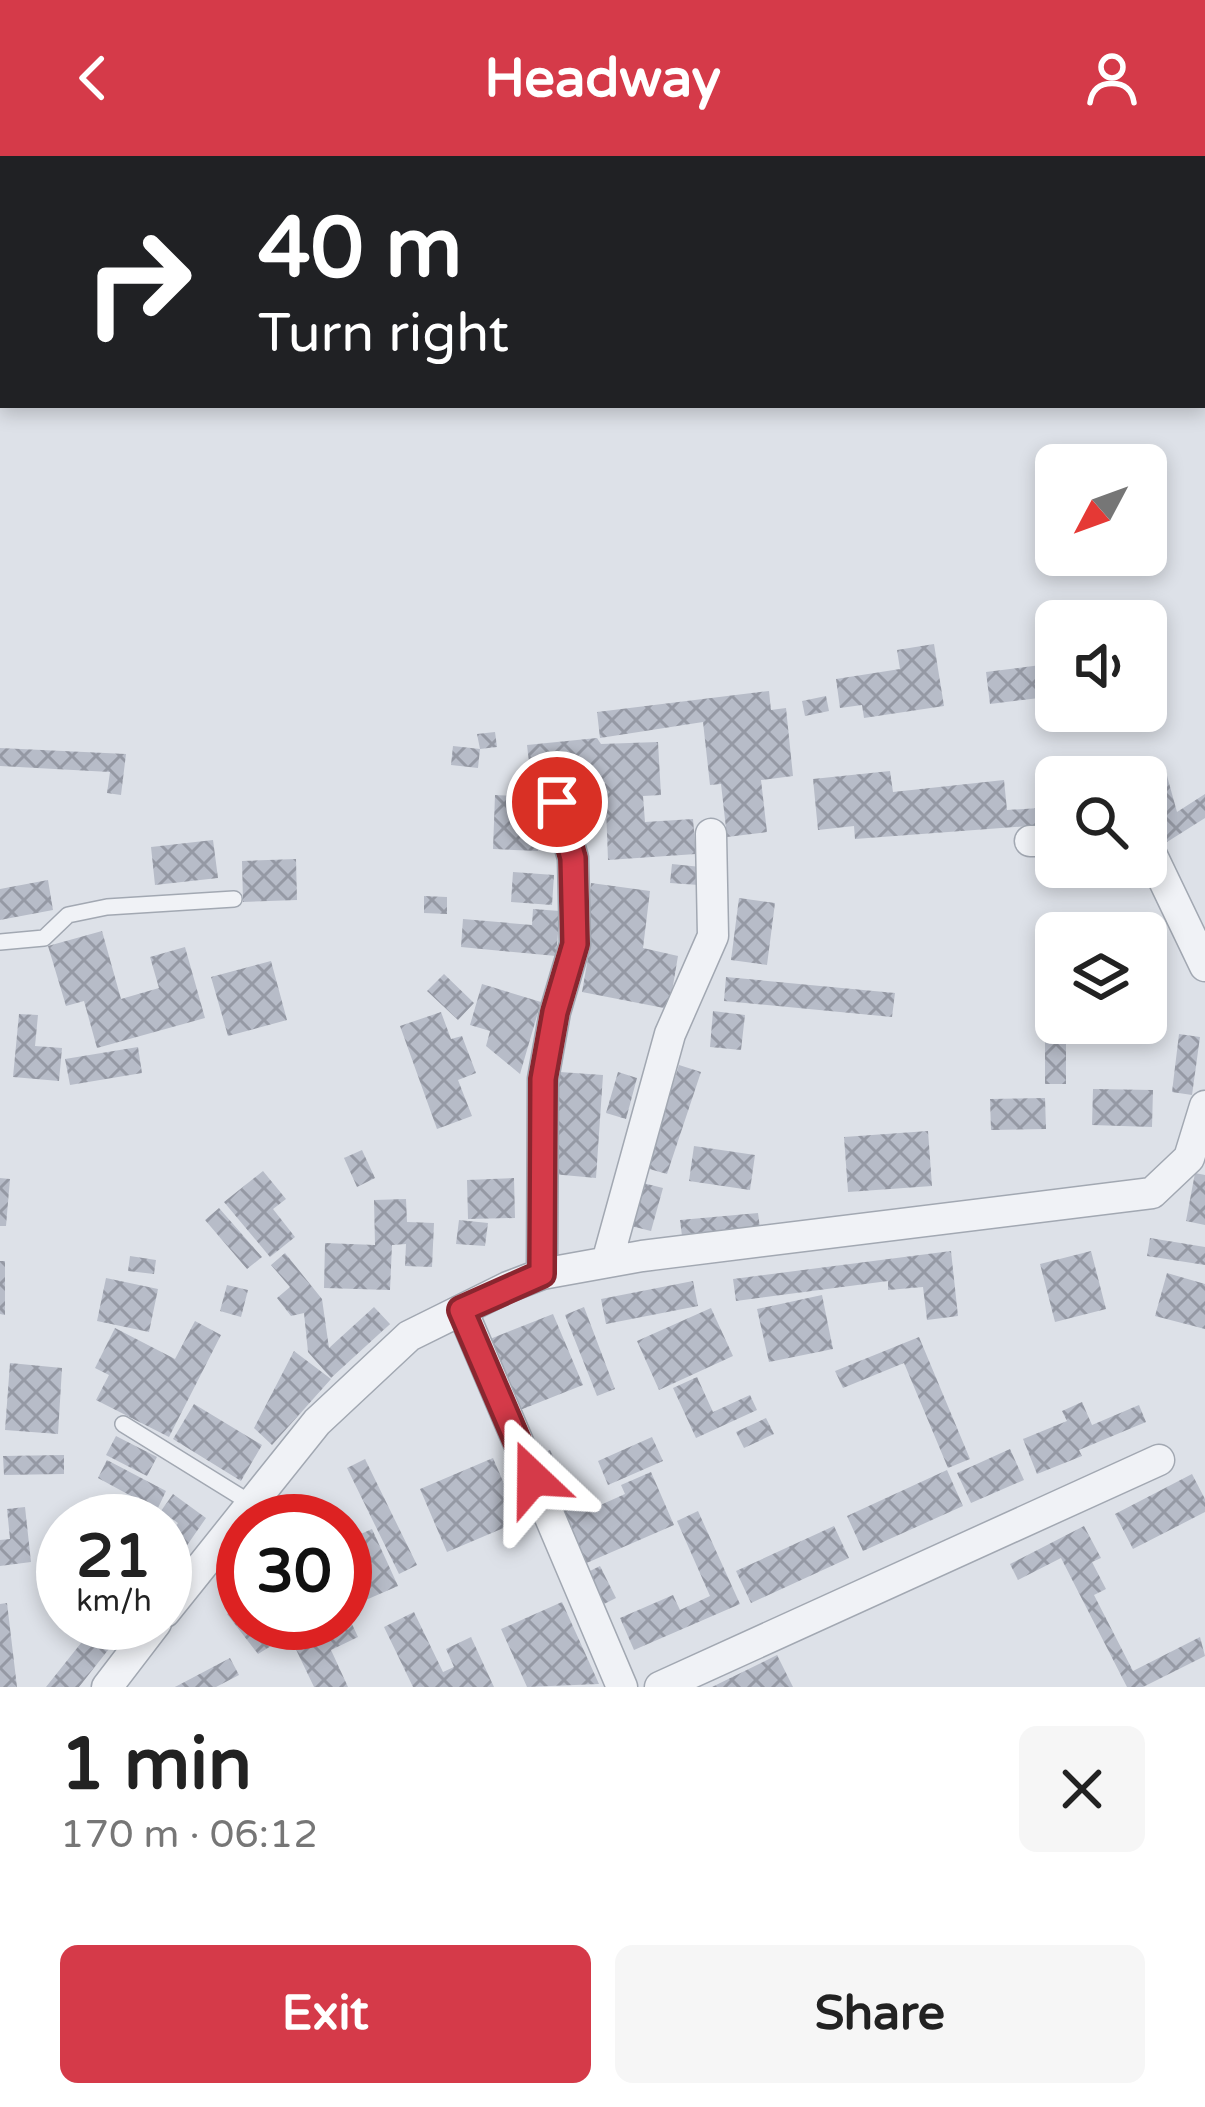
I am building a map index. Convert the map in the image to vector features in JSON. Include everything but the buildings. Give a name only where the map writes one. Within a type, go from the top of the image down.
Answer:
[{"type":"street","points":[[542,1274],[543,1079],[576,930],[573,858],[557,802]]},
{"type":"street","points":[[607,1262],[670,1034],[713,936],[711,834]]},
{"type":"street","points":[[1167,887],[1205,966]]},
{"type":"street","points":[[256,1494],[317,1422],[409,1336],[542,1274],[1152,1193],[1189,1158],[1205,1106]]},
{"type":"street","points":[[461,1310],[622,1687]]},
{"type":"street","points":[[660,1687],[1160,1460]]},
{"type":"street","points":[[192,1577],[216,1545]]},
{"type":"street","points":[[106,1687],[135,1650]]},
{"type":"lane","points":[[0,942],[44,938],[68,915],[234,898]]},
{"type":"lane","points":[[123,1424],[236,1494]]},
{"type":"route","points":[[533,1478],[461,1310],[542,1274],[543,1079],[555,1012],[575,944],[576,915],[573,858],[557,802]]}]
